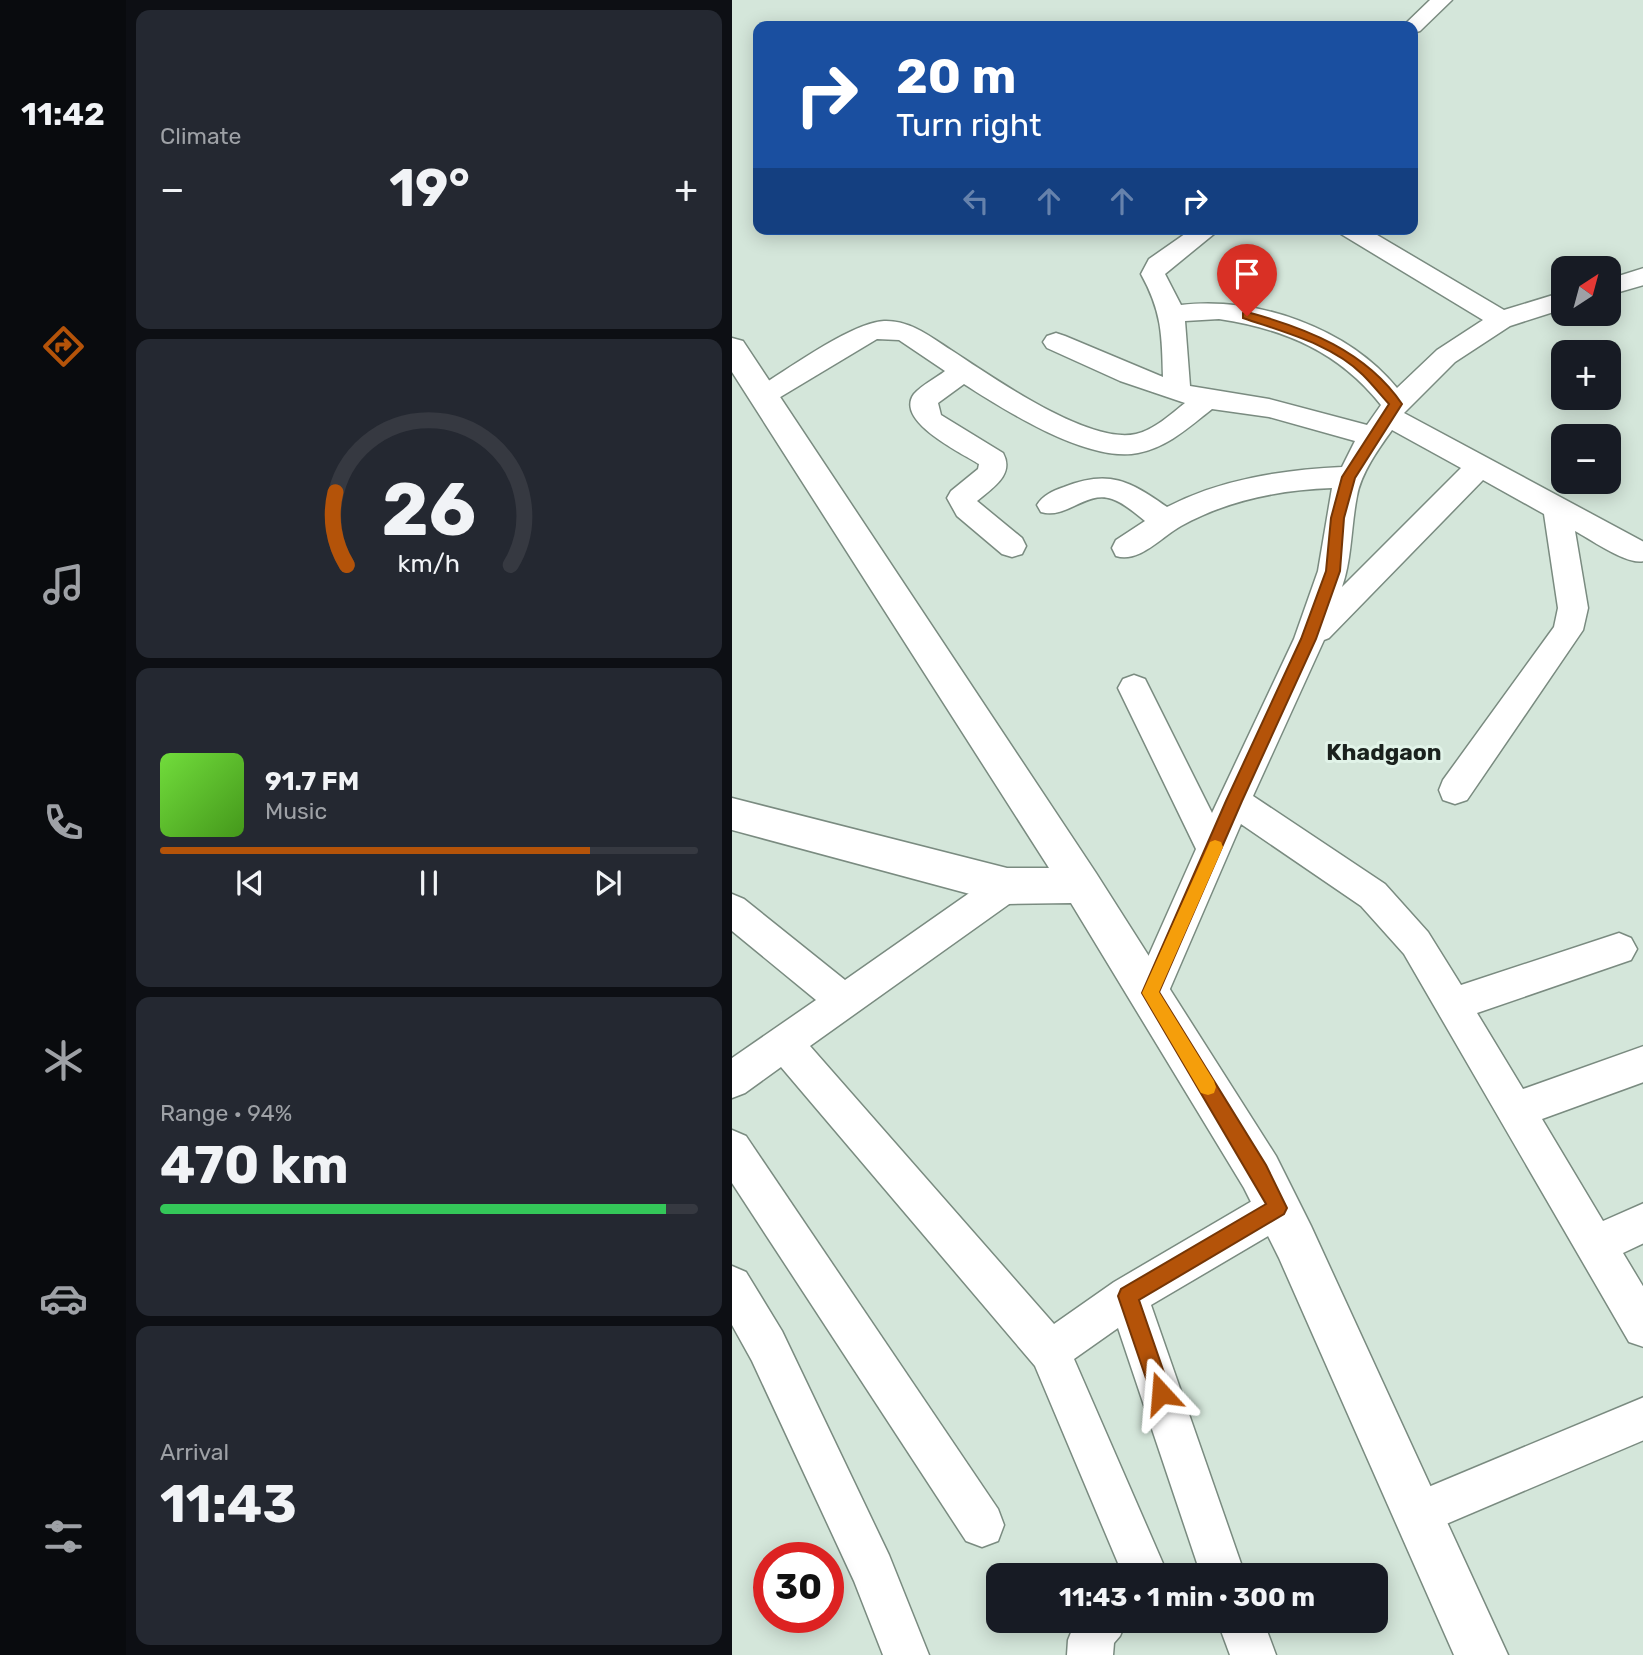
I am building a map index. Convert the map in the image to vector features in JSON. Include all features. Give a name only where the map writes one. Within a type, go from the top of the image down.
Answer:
[{"type":"street","points":[[1418,22],[1442,0]]},
{"type":"street","points":[[1177,390],[1174,327],[1167,299],[1153,274],[1158,265],[1199,235]]},
{"type":"street","points":[[1359,235],[1501,320]]},
{"type":"street","points":[[1621,283],[1644,276]]},
{"type":"street","points":[[1150,993],[1309,639],[1333,571],[1338,518],[1348,477],[1385,419],[1446,356],[1501,320],[1551,304]]},
{"type":"street","points":[[1171,314],[1219,311],[1247,316],[1299,333],[1367,370],[1385,419]]},
{"type":"street","points":[[763,396],[870,332],[897,329],[1061,429],[1114,445],[1136,444],[1160,434],[1209,399]]},
{"type":"street","points":[[1056,342],[1102,366],[1209,399],[1302,416],[1385,419],[1480,466],[1638,552]]},
{"type":"street","points":[[732,348],[1082,885],[1259,1172],[1278,1208],[1481,1655]]},
{"type":"street","points":[[965,370],[925,399],[924,407],[930,421],[993,460],[992,473],[961,498],[967,509],[1012,546]]},
{"type":"street","points":[[1309,639],[1480,466]]},
{"type":"street","points":[[1126,548],[1192,505],[1242,490],[1295,479],[1348,477]]},
{"type":"street","points":[[1051,505],[1083,488],[1120,488],[1166,521]]},
{"type":"street","points":[[1455,790],[1572,621],[1573,608],[1557,508]]},
{"type":"street","points":[[1134,688],[1214,851]]},
{"type":"street","points":[[1234,801],[1373,895],[1416,943],[1644,1327]]},
{"type":"street","points":[[732,814],[1007,886],[1082,885]]},
{"type":"street","points":[[737,1067],[784,1043],[1007,886]]},
{"type":"street","points":[[732,910],[843,1000]]},
{"type":"street","points":[[1454,1004],[1619,948]]},
{"type":"street","points":[[784,1043],[1050,1351],[1141,1563]]},
{"type":"street","points":[[1515,1110],[1644,1064]]},
{"type":"street","points":[[732,1149],[982,1525]]},
{"type":"street","points":[[1050,1351],[1128,1296],[1278,1208]]},
{"type":"street","points":[[1595,1246],[1644,1222]]},
{"type":"street","points":[[732,1286],[767,1346],[873,1571],[906,1655]]},
{"type":"street","points":[[1128,1296],[1211,1563]]},
{"type":"street","points":[[1418,1514],[1644,1418]]},
{"type":"street","points":[[1090,1655],[1093,1633]]},
{"type":"street","points":[[1245,1633],[1253,1655]]},
{"type":"slow traffic","points":[[1208,1087],[1150,993],[1215,847]]},
{"type":"district","name":"Khadgaon","points":[[1384,752]]},
{"type":"route","points":[[1161,1393],[1128,1296],[1278,1208],[1150,993],[1309,639],[1333,571],[1338,518],[1348,477],[1377,429],[1396,404],[1367,370],[1346,356],[1299,333],[1247,316]]}]
